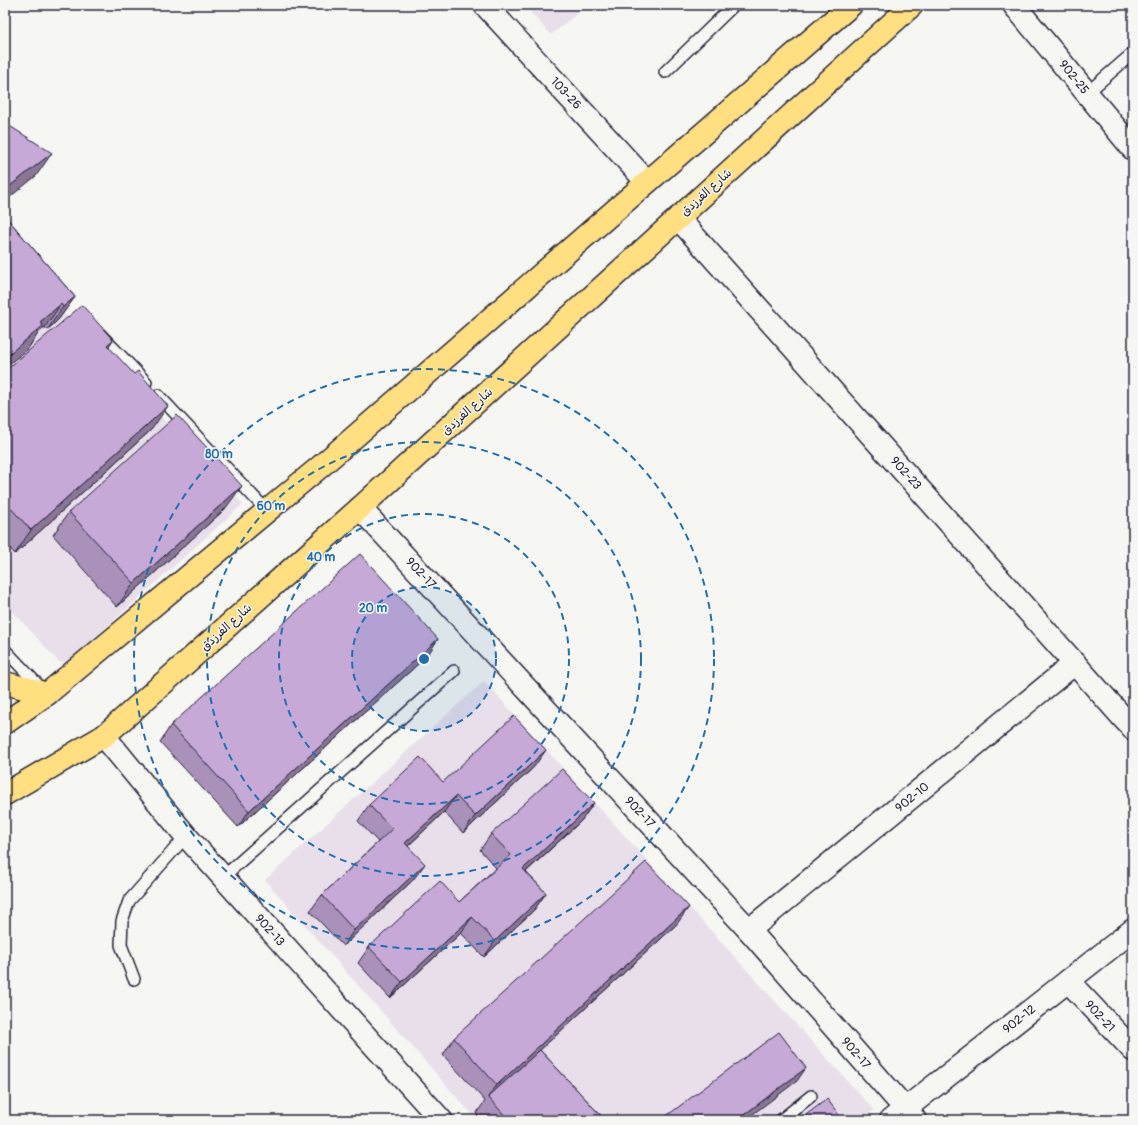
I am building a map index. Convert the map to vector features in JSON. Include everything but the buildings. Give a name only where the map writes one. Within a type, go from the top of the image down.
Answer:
[{"type":"main road","points":[[5,723],[47,694],[327,461],[851,5]]},
{"type":"main road","name":"شارع الفرزدق","points":[[5,794],[104,736],[360,508],[912,5]]},
{"type":"main road","points":[[5,683],[47,694]]},
{"type":"street","name":"103-26","points":[[485,5],[647,182]]},
{"type":"street","name":"902-25","points":[[1014,5],[1133,149]]},
{"type":"street","name":"902-23","points":[[678,218],[1133,729]]},
{"type":"street","name":"902-17","points":[[360,508],[749,930],[904,1116]]},
{"type":"street","name":"902-10","points":[[749,930],[1075,663]]},
{"type":"street","name":"902-13","points":[[104,736],[186,836],[440,1120]]},
{"type":"street","name":"902-12","points":[[904,1116],[1068,981],[1133,930]]},
{"type":"street","name":"902-21","points":[[1068,981],[1133,1050]]},
{"type":"lane","points":[[665,72],[734,5]]},
{"type":"lane","points":[[1087,93],[1133,53]]},
{"type":"lane","points":[[92,325],[267,511]]},
{"type":"lane","points":[[5,650],[47,694]]},
{"type":"lane","points":[[223,877],[454,671]]},
{"type":"lane","points":[[134,979],[121,945],[122,921],[128,901],[186,836]]},
{"type":"lane","points":[[781,1120],[811,1096]]},
{"type":"shaded area","points":[[524,5],[587,5],[551,35]]},
{"type":"shaded area","points":[[5,251],[243,504],[71,659],[65,662],[59,662],[5,603]]},
{"type":"shaded area","points":[[484,681],[874,1110],[861,1120],[477,1120],[265,880]]}]
